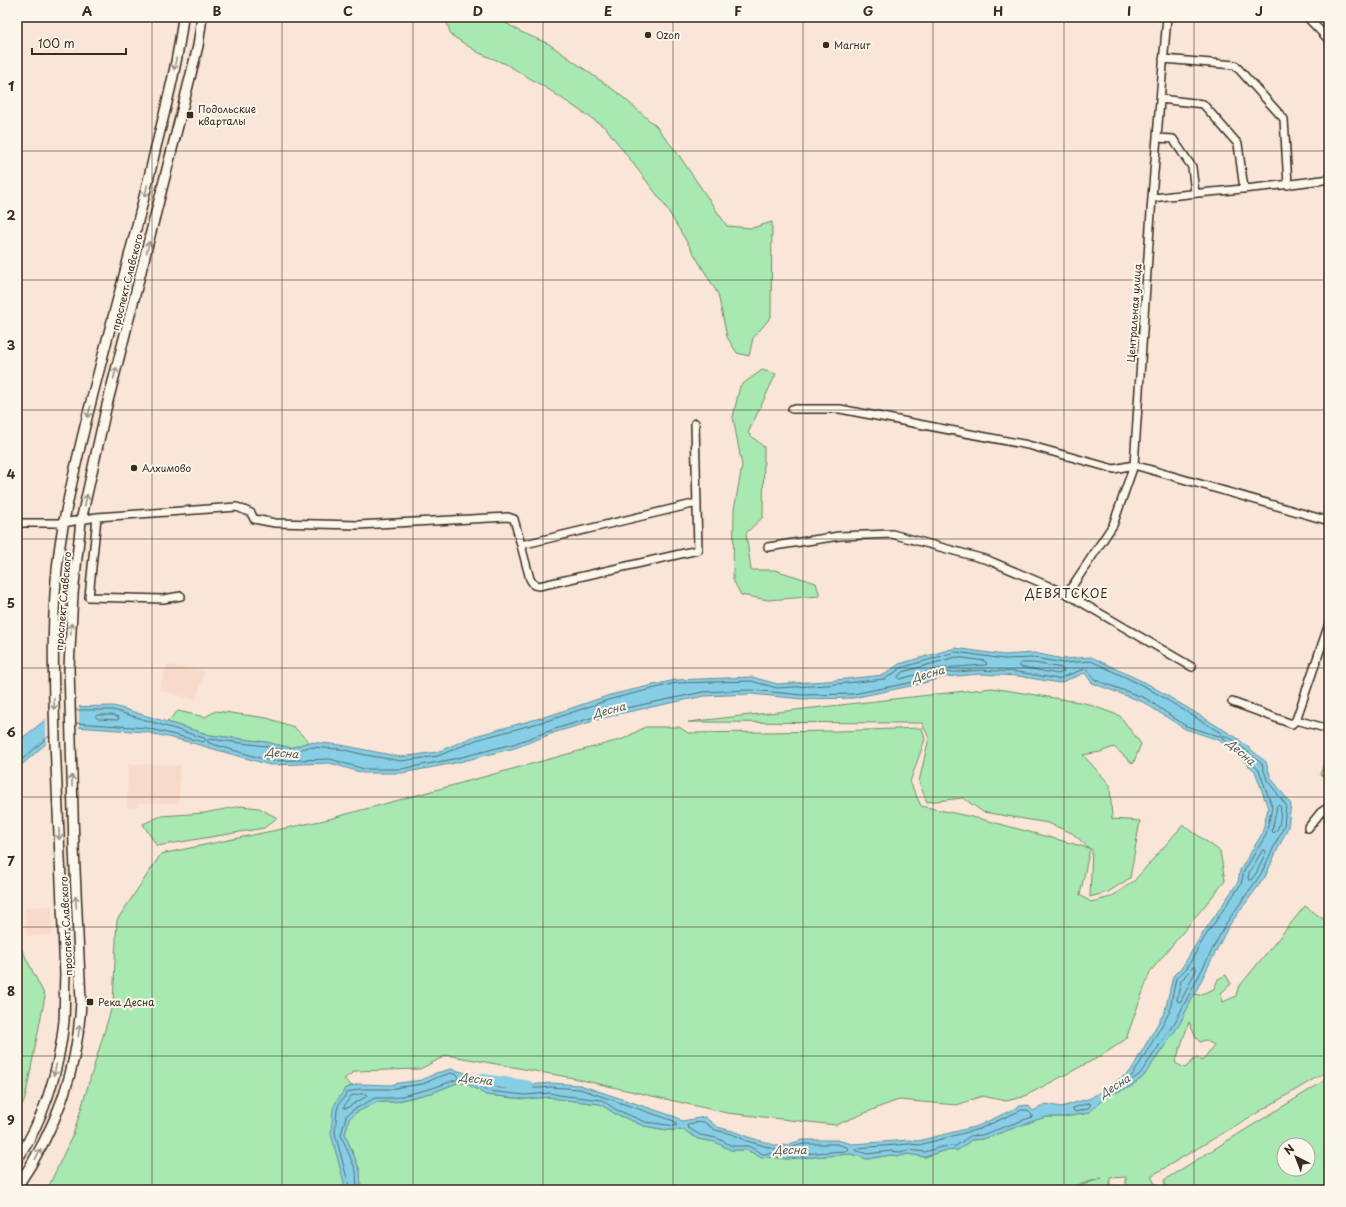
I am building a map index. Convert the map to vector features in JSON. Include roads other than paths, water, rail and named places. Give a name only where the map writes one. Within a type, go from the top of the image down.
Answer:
[{"type":"main road","name":"проспект Славского","points":[[17,1160],[35,1128],[48,1096],[61,1044],[64,1020],[65,975],[53,665],[56,580],[63,523],[83,435],[144,200],[178,48],[183,17]]},
{"type":"main road","name":"проспект Славского","points":[[17,1187],[33,1163],[52,1128],[66,1090],[76,1052],[80,1025],[69,668],[73,594],[81,521],[106,409],[198,46],[202,17]]},
{"type":"street","name":"Центральная улица","points":[[1067,594],[1114,525],[1134,465],[1152,198],[1167,17]]},
{"type":"street","points":[[1307,17],[1329,40]]},
{"type":"street","points":[[1163,59],[1235,65],[1284,119],[1288,185]]},
{"type":"street","points":[[1160,99],[1203,104],[1238,144],[1244,189]]},
{"type":"street","points":[[1157,138],[1173,140],[1192,167],[1195,193]]},
{"type":"street","points":[[1152,198],[1329,180]]},
{"type":"street","points":[[792,408],[840,409],[1028,445],[1114,469],[1134,465],[1329,521]]},
{"type":"street","points":[[17,523],[63,523],[97,517],[237,507],[251,513],[254,519],[274,523],[358,525],[508,517],[514,519],[530,579],[534,585],[539,586],[698,550],[695,423]]},
{"type":"street","points":[[521,545],[697,503]]},
{"type":"street","points":[[97,517],[89,597],[164,599],[181,596]]},
{"type":"street","points":[[768,547],[839,536],[892,534],[988,560],[1067,594],[1192,667]]},
{"type":"street","points":[[1232,702],[1292,724],[1296,720],[1329,624]]},
{"type":"street","points":[[1296,720],[1329,729]]},
{"type":"street","points":[[1308,828],[1321,812],[1329,807]]},
{"type":"water","points":[[955,648],[1004,655],[1034,653],[1063,659],[1091,657],[1148,684],[1237,738],[1266,762],[1271,778],[1291,804],[1288,827],[1265,877],[1228,927],[1179,1025],[1143,1077],[1130,1087],[1106,1096],[1089,1113],[1039,1119],[983,1139],[971,1140],[958,1150],[942,1151],[925,1157],[908,1154],[867,1159],[851,1154],[787,1159],[770,1157],[762,1158],[747,1150],[731,1150],[715,1142],[698,1139],[684,1130],[667,1130],[644,1126],[614,1113],[600,1104],[550,1097],[525,1099],[486,1095],[466,1083],[457,1083],[434,1092],[394,1102],[377,1102],[355,1113],[349,1119],[345,1134],[360,1171],[361,1190],[346,1190],[331,1134],[333,1109],[345,1089],[359,1084],[391,1085],[422,1080],[436,1073],[451,1069],[492,1080],[500,1084],[550,1083],[580,1085],[676,1117],[682,1121],[705,1117],[717,1127],[778,1146],[802,1140],[837,1140],[852,1144],[910,1140],[918,1141],[978,1126],[1020,1106],[1028,1105],[1033,1111],[1046,1104],[1061,1107],[1091,1098],[1130,1072],[1165,1011],[1173,976],[1183,966],[1201,936],[1238,882],[1240,870],[1262,834],[1268,808],[1255,771],[1219,740],[1185,729],[1143,702],[1092,683],[1085,673],[1059,683],[1018,676],[980,674],[945,677],[920,684],[853,698],[802,699],[751,694],[704,696],[618,714],[556,732],[515,748],[455,763],[402,773],[363,773],[330,763],[270,765],[189,742],[146,732],[76,727],[49,741],[17,769],[17,742],[62,707],[114,706],[210,735],[266,742],[291,748],[309,742],[341,745],[401,757],[437,752],[475,736],[551,715],[610,695],[675,680],[752,677],[777,684],[884,675],[899,664]]},
{"type":"waterway","name":"Десна","points":[[480,1079],[528,1086]]},
{"type":"place","name":"Ozon","points":[[648,35]]},
{"type":"place","name":"Магнит","points":[[826,45]]},
{"type":"place","name":"Подольские кварталы","points":[[190,115]]},
{"type":"place","name":"Алхимово","points":[[134,468]]},
{"type":"place","name":"Река Десна","points":[[90,1002]]},
{"type":"district","name":"ДЕВЯТСКОЕ","points":[[1067,594]]}]
